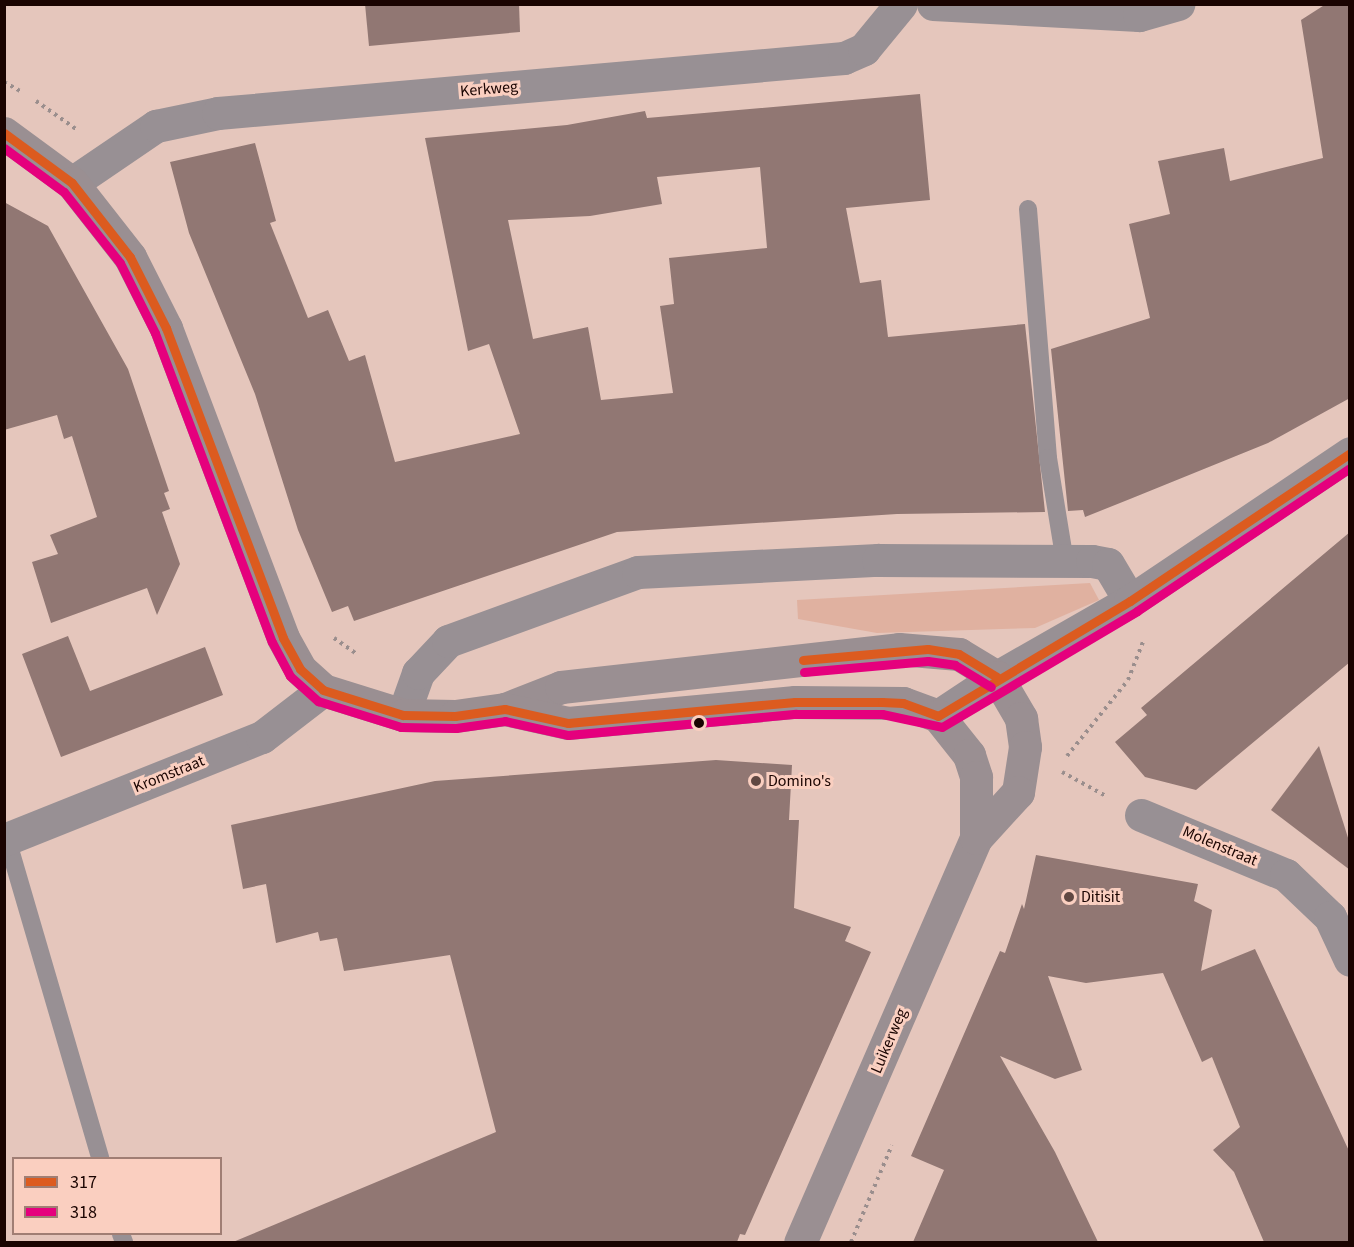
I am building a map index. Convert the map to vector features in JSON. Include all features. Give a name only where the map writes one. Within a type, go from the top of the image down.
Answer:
[{"type":"street","name":"Kerkweg","points":[[72,183],[156,126],[218,112],[844,58],[864,49],[902,4]]},
{"type":"street","points":[[933,4],[1139,15],[1178,4]]},
{"type":"street","points":[[4,133],[72,183],[130,257],[166,328],[283,638],[300,669],[323,690],[403,715],[455,716],[505,709],[561,687],[899,649],[959,654],[997,676]]},
{"type":"street","points":[[505,709],[568,723],[795,702],[903,702],[938,716],[997,676],[1130,601],[1350,453]]},
{"type":"street","points":[[403,715],[418,673],[448,641],[638,572],[878,560],[1108,564],[1130,601]]},
{"type":"street","name":"Luikerweg","points":[[800,1242],[976,838],[1018,792],[1023,772],[1021,718],[997,676]]},
{"type":"street","name":"Kromstraat","points":[[6,839],[262,737],[323,690]]},
{"type":"street","name":"Luikerweg","points":[[938,716],[969,756],[976,777],[976,838]]},
{"type":"street","name":"Molenstraat","points":[[1141,815],[1286,875],[1330,917],[1350,960]]},
{"type":"lane","points":[[1028,209],[1048,458],[1065,562]]},
{"type":"lane","points":[[6,839],[100,1157]]},
{"type":"path","points":[[1130,601],[1144,643],[1136,664],[1058,770],[1141,815]]},
{"type":"shaded area","points":[[1090,583],[1099,600],[1035,628],[877,633],[798,619],[797,600]]},
{"type":"building","points":[[365,4],[519,4],[520,32],[369,46]]},
{"type":"building","points":[[1326,4],[1350,4],[1350,398],[1268,443],[1130,499],[1085,517],[1083,510],[1068,511],[1051,349],[1150,318],[1129,224],[1170,214],[1158,161],[1224,148],[1230,181],[1323,158],[1301,20]]},
{"type":"building","points":[[920,94],[930,200],[846,208],[860,283],[881,280],[888,337],[1025,324],[1045,512],[897,514],[617,532],[354,621],[348,606],[332,612],[298,530],[255,394],[189,233],[170,162],[255,143],[276,221],[270,223],[308,318],[328,310],[349,361],[365,355],[395,462],[520,434],[489,344],[468,351],[425,138],[567,125],[645,111],[647,118]],"holes":[[[760,167],[767,248],[669,258],[674,304],[660,306],[673,393],[601,400],[588,327],[533,339],[508,220],[590,216],[662,204],[657,177]]]},
{"type":"building","points":[[4,202],[48,226],[128,369],[169,491],[164,493],[170,509],[162,512],[180,564],[157,615],[147,588],[51,623],[32,562],[58,554],[50,535],[97,517],[72,436],[64,439],[57,415],[4,430]]},
{"type":"building","points":[[1350,532],[1350,662],[1196,790],[1145,777],[1115,742],[1147,715],[1141,708]]},
{"type":"building","points":[[68,636],[90,691],[205,647],[223,695],[61,757],[22,654]]},
{"type":"building","points":[[1319,746],[1350,844],[1350,870],[1271,810]]},
{"type":"building","points":[[716,760],[792,765],[789,820],[799,820],[794,908],[851,927],[845,941],[871,952],[745,1235],[740,1234],[737,1242],[233,1242],[496,1132],[450,955],[344,971],[337,938],[320,941],[318,932],[276,943],[266,884],[243,889],[231,825],[435,781]]},
{"type":"building","points":[[1036,855],[1198,884],[1194,901],[1212,910],[1201,971],[1255,949],[1350,1153],[1350,1242],[1264,1242],[1234,1172],[1213,1150],[1240,1127],[1212,1057],[1202,1062],[1163,973],[1086,983],[1048,976],[1082,1070],[1055,1079],[1000,1056],[1055,1152],[1098,1242],[913,1242],[944,1170],[911,1156],[1000,951],[1005,953],[1022,904],[1024,909]]},
{"type":"transit line","name":"317","points":[[4,133],[72,183],[130,257],[166,328],[283,638],[300,669],[323,690],[403,715],[455,716],[505,709],[568,723],[795,702],[882,702],[903,703],[938,716],[1130,601],[1350,453]]},
{"type":"transit line","name":"318","points":[[4,148],[64,192],[120,263],[155,333],[272,642],[290,676],[318,701],[401,727],[456,728],[505,721],[568,735],[796,714],[882,714],[942,727],[1137,611],[1350,468]]},
{"type":"transit line","name":"317","points":[[803,660],[928,649],[959,654],[997,677]]},
{"type":"transit line","name":"318","points":[[804,672],[928,661],[955,665],[991,687]]},
{"type":"place","name":"Domino's","points":[[756,781]]},
{"type":"place","name":"Ditisit","points":[[1069,897]]}]
